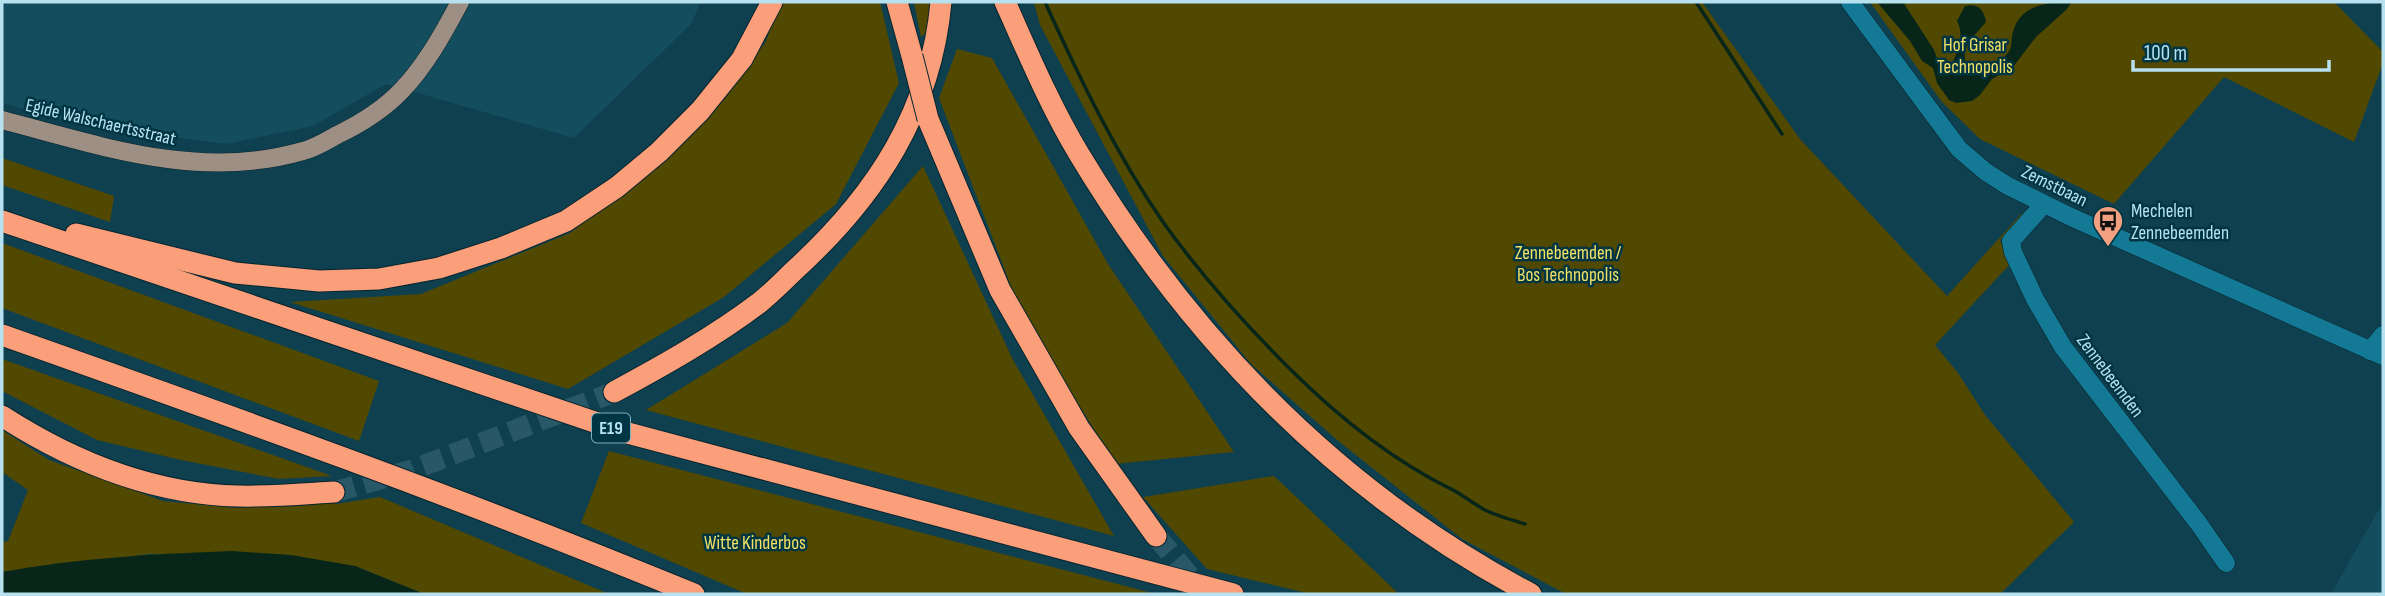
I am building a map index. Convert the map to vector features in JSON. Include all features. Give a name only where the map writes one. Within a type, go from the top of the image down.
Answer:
[{"type":"highway","points":[[2,220],[111,242],[235,273],[319,281],[379,279],[439,268],[501,248],[566,221],[617,187],[659,152],[700,111],[742,58],[772,2]]},
{"type":"highway","points":[[897,2],[928,119],[1000,290],[1079,428],[1156,536]]},
{"type":"highway","points":[[614,392],[675,359],[760,302],[844,223],[885,167],[919,100],[932,59],[941,2]]},
{"type":"highway","points":[[1005,2],[1078,153],[1168,288],[1217,347],[1282,415],[1350,475],[1427,531],[1531,594]]},
{"type":"highway","name":"E19","points":[[2,220],[624,432],[1233,594]]},
{"type":"highway","points":[[2,335],[443,495],[694,594]]},
{"type":"highway","points":[[2,416],[36,438],[114,474],[167,486],[237,496],[334,492]]},
{"type":"main road","name":"Egide Walschaertsstraat","points":[[2,120],[144,157],[192,162],[242,164],[306,151],[363,122],[401,91],[430,54],[460,2]]},
{"type":"street","name":"Zemstbaan","points":[[1850,2],[1959,149],[1997,179],[2044,204],[2377,354]]},
{"type":"street","name":"Zennebeemden","points":[[2044,204],[2011,241],[2013,252],[2035,299],[2063,347],[2226,563]]},
{"type":"street","points":[[2377,354],[2383,335]]},
{"type":"shaded area","points":[[2,2],[701,2],[691,24],[574,138],[386,84],[313,126],[227,144],[86,126],[2,103]]},
{"type":"shaded area","points":[[1877,2],[1903,2],[1934,50],[1940,67],[1948,71],[1959,46],[1961,33],[1957,21],[1965,6],[1980,8],[1986,22],[1966,47],[1967,67],[1992,63],[2004,57],[2010,48],[2017,23],[2029,10],[2045,4],[2072,2],[2036,37],[2013,67],[1992,79],[1972,101],[1956,103],[1949,100],[1937,83],[1933,68],[1922,61],[1910,41]]},
{"type":"shaded area","points":[[2383,502],[2383,594],[2331,594]]},
{"type":"shaded area","points":[[232,551],[291,555],[355,566],[424,594],[2,594],[2,572],[87,560]]},
{"type":"green space","points":[[781,2],[880,2],[899,83],[836,204],[724,297],[568,389],[290,302],[421,294],[570,233],[692,135],[765,43]]},
{"type":"green space","points":[[914,2],[931,2],[927,32],[921,37]]},
{"type":"green space","name":"Zennebeemden / Bos Technopolis","points":[[1034,2],[1702,2],[1800,139],[1947,296],[2021,214],[2023,215],[2000,240],[2011,263],[1935,345],[1958,373],[1985,415],[2074,522],[2000,594],[1566,594],[1462,539],[1337,440],[1251,364],[1163,256],[1040,25]]},
{"type":"green space","name":"Hof Grisar Technopolis","points":[[1870,2],[2334,2],[2383,52],[2383,63],[2354,142],[2224,77],[2114,204],[1980,139],[1942,102]]},
{"type":"green space","points":[[957,49],[992,58],[1108,264],[1234,452],[1115,464],[1019,307],[939,98]]},
{"type":"green space","points":[[2,158],[114,196],[110,222],[2,185]]},
{"type":"green space","points":[[923,166],[1013,360],[1114,536],[646,410],[787,323]]},
{"type":"green space","points":[[2,243],[379,381],[359,441],[2,308]]},
{"type":"green space","points":[[2,359],[332,476],[279,479],[97,440],[2,391]]},
{"type":"green space","points":[[2,430],[49,460],[163,501],[236,508],[335,501],[336,504],[380,497],[609,594],[424,594],[355,566],[151,554],[2,572],[2,542],[8,541],[28,490],[2,472]]},
{"type":"green space","name":"Witte Kinderbos","points":[[609,451],[1156,594],[747,594],[581,523]]},
{"type":"green space","points":[[1274,476],[1399,594],[1311,594],[1207,569],[1143,497]]},
{"type":"waterway","points":[[1045,2],[1099,115],[1146,196],[1192,260],[1238,315],[1345,420],[1386,451],[1485,510],[1525,524]]},
{"type":"waterway","points":[[1696,2],[1782,134]]},
{"type":"tunnel","points":[[334,492],[412,470],[614,392]]},
{"type":"tunnel","points":[[1156,536],[1202,591]]},
{"type":"place","name":"Mechelen Zennebeemden","points":[[2108,248]]}]
